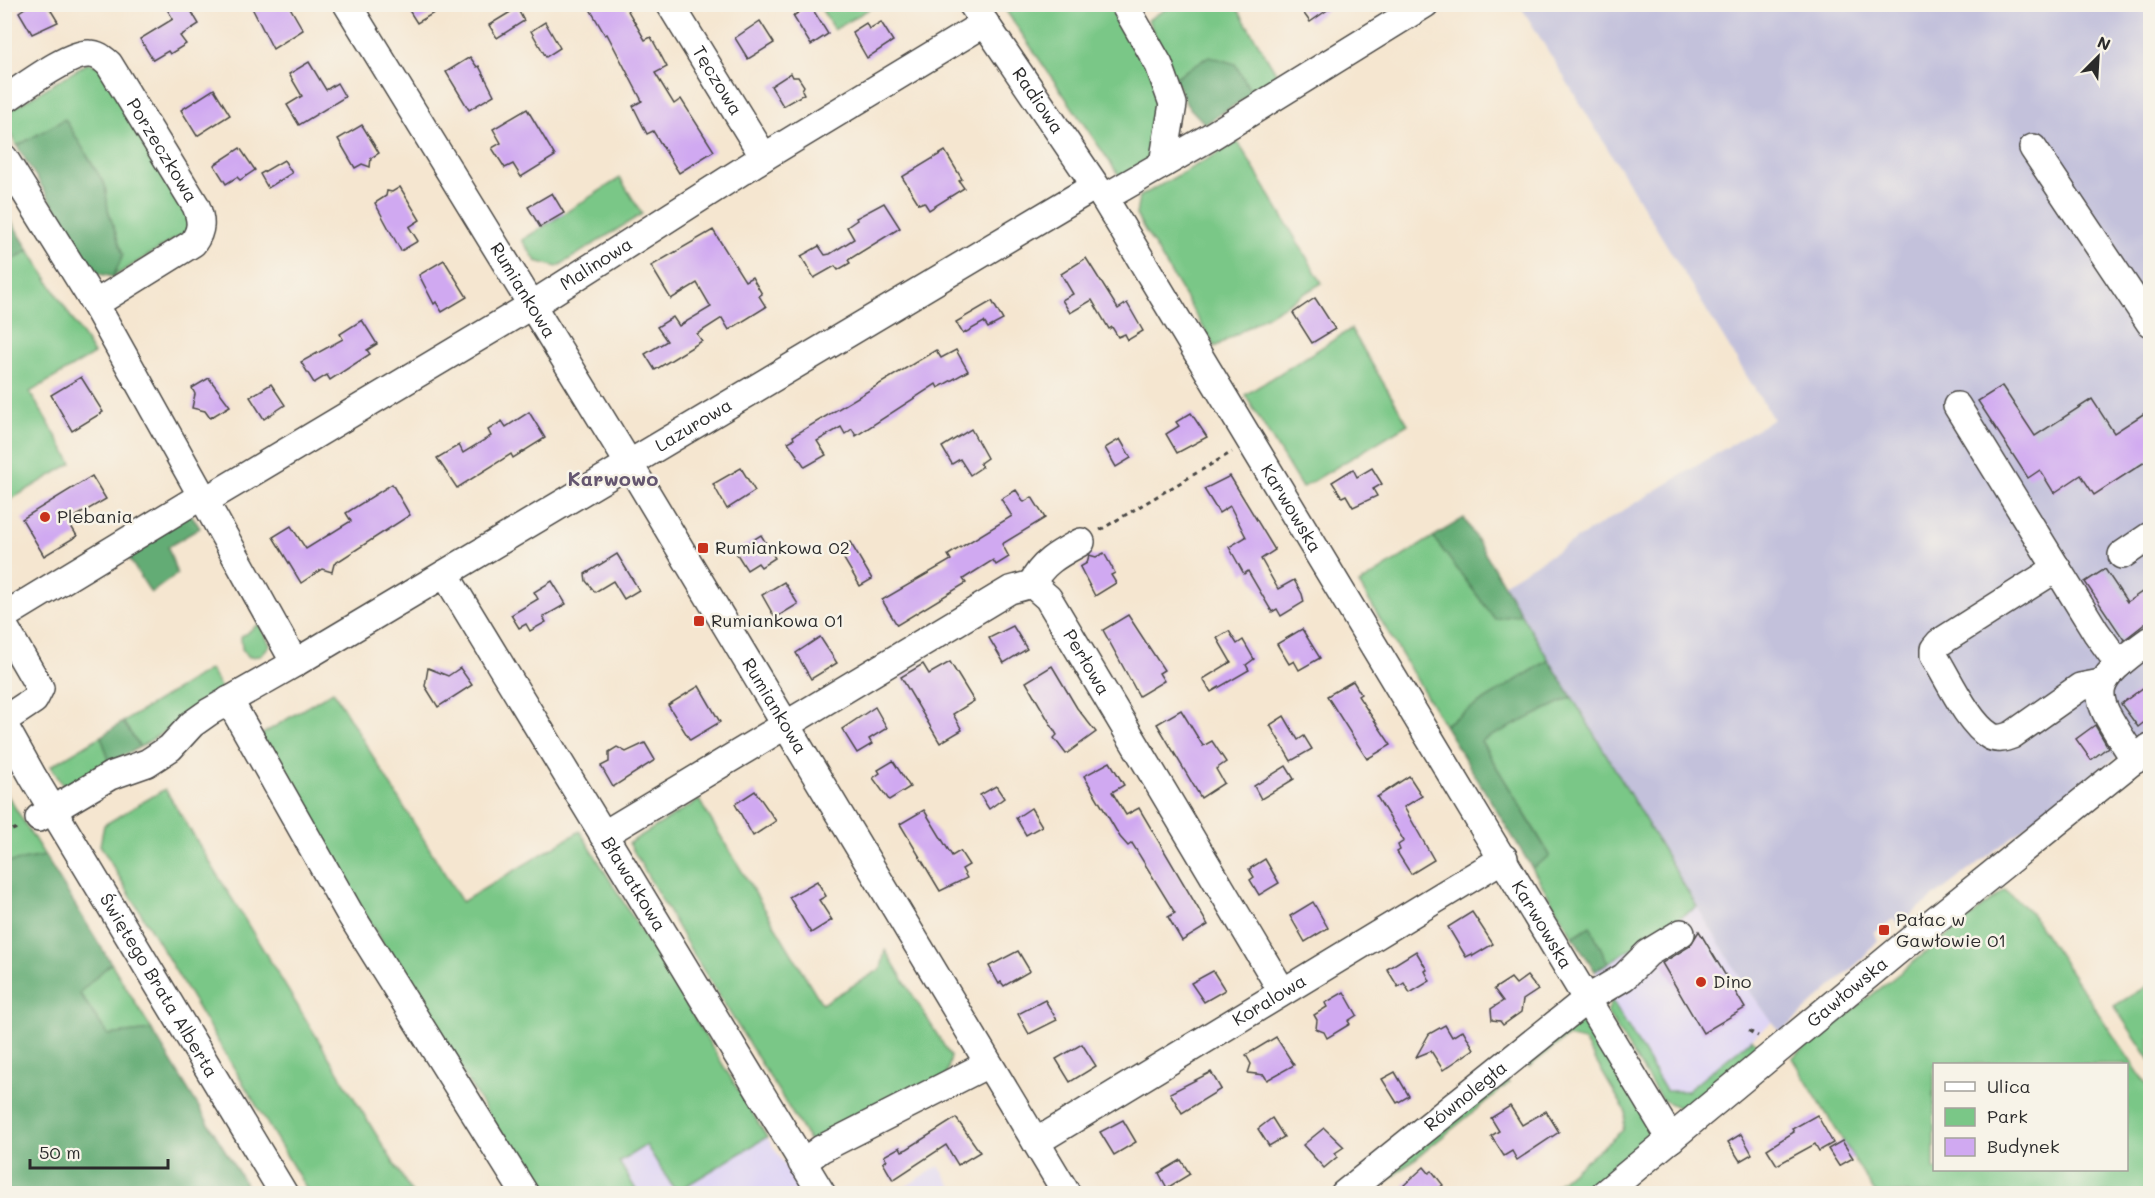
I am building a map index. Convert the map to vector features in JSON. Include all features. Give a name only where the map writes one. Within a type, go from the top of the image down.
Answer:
[{"type":"street","name":"Rumiankowa","points":[[347,4],[628,462],[1067,1194]]},
{"type":"street","name":"Tęczowa","points":[[670,4],[764,158]]},
{"type":"street","points":[[1124,4],[1159,65],[1173,104],[1191,124],[1210,137]]},
{"type":"street","points":[[1100,192],[1163,164],[1210,137],[1425,4]]},
{"type":"street","name":"Malinowa","points":[[4,616],[532,305],[764,158],[978,14]]},
{"type":"street","name":"Radiowa","points":[[978,14],[1100,192]]},
{"type":"street","name":"Porzeczkowa","points":[[4,100],[73,58],[86,53],[99,55],[109,64],[196,206],[201,218],[200,232],[193,243],[95,304]]},
{"type":"street","points":[[1163,164],[1173,104]]},
{"type":"street","points":[[2033,148],[2151,323]]},
{"type":"street","points":[[4,158],[95,304],[295,663]]},
{"type":"street","name":"Karwowska","points":[[1100,192],[1671,1138]]},
{"type":"street","name":"Lazurowa","points":[[46,814],[110,776],[147,763],[170,748],[192,724],[229,700],[445,574],[628,462],[1100,192]]},
{"type":"street","points":[[1957,406],[2057,568],[2110,674]]},
{"type":"street","points":[[2122,555],[2151,536]]},
{"type":"street","points":[[603,835],[1010,590],[1032,584],[1037,572],[1047,561],[1081,542]]},
{"type":"street","points":[[2057,568],[1934,648],[1934,656],[1976,724],[1990,736],[2001,739],[2012,735],[2080,687],[2110,674],[2151,639]]},
{"type":"street","name":"Bławatkowa","points":[[445,574],[822,1194]]},
{"type":"street","name":"Perłowa","points":[[1032,584],[1048,598],[1282,992]]},
{"type":"street","points":[[4,626],[40,688],[34,700],[4,720]]},
{"type":"street","points":[[2110,674],[2099,697],[2103,707],[2143,754]]},
{"type":"street","points":[[229,700],[349,912],[525,1194]]},
{"type":"street","name":"Świętego Brata Alberta","points":[[4,725],[33,777],[46,814],[284,1194]]},
{"type":"street","name":"Gawłowska","points":[[1604,1194],[1913,938],[2143,754]]},
{"type":"street","name":"Koralowa","points":[[1036,1142],[1504,858]]},
{"type":"street","name":"Równoległa","points":[[1344,1194],[1587,999],[1624,977],[1648,953],[1681,933]]},
{"type":"street","points":[[802,1163],[821,1149],[988,1064]]},
{"type":"path","points":[[1081,542],[1251,441]]},
{"type":"shaded area","points":[[1520,5],[2150,5],[2150,732],[1898,924],[1893,919],[1874,933],[1878,940],[1860,961],[1780,1033],[1741,979],[1503,584],[1773,419]]},
{"type":"shaded area","points":[[1697,907],[1741,979],[1772,1022],[1687,1091],[1666,1091],[1595,971]]},
{"type":"shaded area","points":[[767,1137],[802,1193],[638,1193],[619,1161],[646,1145],[676,1192]]},
{"type":"shaded area","points":[[939,1166],[956,1193],[895,1193]]},
{"type":"green space","points":[[819,5],[876,5],[834,30]]},
{"type":"green space","points":[[1002,5],[1114,5],[1162,88],[1158,154],[1120,177]]},
{"type":"green space","points":[[1172,5],[1235,5],[1280,79],[1252,94],[1235,64],[1174,78],[1148,20]]},
{"type":"green space","points":[[1209,56],[1235,64],[1252,94],[1205,124],[1187,105],[1174,78]]},
{"type":"green space","points":[[88,63],[100,66],[193,217],[190,230],[113,277],[123,255],[108,210],[105,185],[65,120],[17,146],[7,128],[12,109]]},
{"type":"green space","points":[[65,119],[105,185],[108,210],[123,255],[113,277],[95,273],[17,146]]},
{"type":"green space","points":[[1238,142],[1322,283],[1215,347],[1136,215],[1139,197]]},
{"type":"green space","points":[[620,178],[642,214],[557,267],[536,261],[522,240]]},
{"type":"green space","points":[[4,210],[29,250],[5,264],[4,264]]},
{"type":"green space","points":[[29,250],[94,354],[30,392],[72,463],[5,503],[4,264]]},
{"type":"green space","points":[[1351,329],[1408,424],[1302,488],[1245,395]]},
{"type":"green space","points":[[189,511],[200,528],[168,547],[177,574],[151,593],[126,554]]},
{"type":"green space","points":[[1464,518],[1521,614],[1495,619],[1433,537]]},
{"type":"green space","points":[[1433,537],[1495,619],[1521,614],[1549,660],[1444,725],[1359,584]]},
{"type":"green space","points":[[259,624],[270,645],[260,656],[249,657],[242,649],[241,637]]},
{"type":"green space","points":[[1549,660],[1572,697],[1481,741],[1550,856],[1532,868],[1444,725]]},
{"type":"green space","points":[[210,669],[222,690],[221,696],[140,747],[123,722]]},
{"type":"green space","points":[[333,691],[462,902],[580,831],[767,1137],[676,1192],[646,1145],[619,1162],[638,1193],[537,1193],[256,738]]},
{"type":"green space","points":[[1572,697],[1697,907],[1608,963],[1590,926],[1573,937],[1532,868],[1550,855],[1481,741]]},
{"type":"green space","points":[[123,722],[140,747],[110,763],[101,736]]},
{"type":"green space","points":[[101,736],[110,763],[65,789],[51,766]]},
{"type":"green space","points":[[165,789],[412,1193],[309,1193],[100,845],[104,825]]},
{"type":"green space","points":[[6,793],[45,856],[5,863]]},
{"type":"green space","points":[[699,800],[822,1004],[881,969],[885,950],[951,1057],[946,1077],[810,1142],[689,947],[629,843]]},
{"type":"green space","points":[[45,856],[111,963],[79,993],[108,1035],[152,1030],[251,1193],[5,1193],[5,863]]},
{"type":"green space","points":[[2005,890],[2031,913],[2150,1090],[2150,1193],[1875,1193],[1792,1058]]},
{"type":"green space","points":[[1590,926],[1608,963],[1595,971],[1573,937]]},
{"type":"green space","points":[[111,963],[152,1030],[108,1035],[79,992]]},
{"type":"green space","points":[[2150,984],[2150,1060],[2114,1006]]},
{"type":"green space","points":[[1612,1000],[1666,1091],[1687,1091],[1752,1039],[1762,1048],[1683,1110],[1661,1099],[1607,1013]]},
{"type":"green space","points":[[1575,1023],[1583,1023],[1591,1029],[1648,1124],[1651,1137],[1648,1144],[1588,1193],[1546,1193],[1623,1130],[1626,1112],[1584,1041],[1567,1037],[1529,1067],[1525,1061]]},
{"type":"green space","points":[[1505,1078],[1509,1083],[1373,1193],[1360,1194]]},
{"type":"building","points":[[31,4],[47,4],[58,22],[32,34],[19,12]]},
{"type":"building","points":[[164,4],[187,4],[199,24],[180,36],[186,44],[170,54],[168,51],[153,60],[140,39],[173,19]]},
{"type":"building","points":[[250,4],[288,4],[303,30],[273,49]]},
{"type":"building","points":[[405,4],[449,4],[417,23]]},
{"type":"building","points":[[597,4],[624,4],[645,40],[651,37],[667,67],[655,73],[674,104],[681,99],[714,151],[679,173],[653,131],[647,134],[633,106],[642,101],[607,34],[605,35],[590,9]]},
{"type":"building","points":[[1297,4],[1336,4],[1310,22]]},
{"type":"building","points":[[810,5],[828,34],[811,45],[793,16]]},
{"type":"building","points":[[517,8],[524,21],[497,38],[489,25]]},
{"type":"building","points":[[760,21],[774,43],[748,59],[735,38]]},
{"type":"building","points":[[545,22],[560,48],[546,57],[531,31]]},
{"type":"building","points":[[881,22],[893,41],[867,58],[852,32],[866,23],[869,29]]},
{"type":"building","points":[[470,57],[477,67],[479,66],[494,95],[469,110],[446,72]]},
{"type":"building","points":[[309,62],[326,90],[337,83],[345,97],[299,125],[287,105],[302,96],[289,74]]},
{"type":"building","points":[[791,73],[793,77],[798,77],[804,86],[802,90],[804,94],[783,106],[771,86]]},
{"type":"building","points":[[214,89],[230,115],[197,136],[181,110]]},
{"type":"building","points":[[527,109],[555,156],[521,177],[513,164],[505,168],[492,148],[501,143],[493,129]]},
{"type":"building","points":[[362,125],[379,153],[371,158],[370,167],[362,164],[355,168],[338,139]]},
{"type":"building","points":[[240,148],[255,170],[240,180],[237,177],[226,184],[214,165]]},
{"type":"building","points":[[945,151],[962,179],[959,181],[964,188],[929,210],[924,202],[919,204],[902,177]]},
{"type":"building","points":[[284,160],[292,173],[268,188],[260,174]]},
{"type":"building","points":[[400,187],[420,220],[409,227],[418,241],[401,251],[375,203],[386,196],[387,191],[392,192]]},
{"type":"building","points":[[552,193],[564,213],[540,227],[528,207]]},
{"type":"building","points":[[884,203],[900,228],[848,260],[850,263],[838,270],[835,266],[814,278],[801,256],[819,246],[825,255],[830,254],[854,239],[847,227],[857,220],[856,218]]},
{"type":"building","points":[[713,230],[745,281],[752,277],[762,294],[759,296],[766,307],[729,330],[722,318],[697,334],[702,341],[655,370],[645,354],[667,341],[657,327],[673,317],[679,326],[711,307],[697,283],[671,299],[651,266]]},
{"type":"building","points":[[1086,258],[1118,309],[1127,303],[1143,331],[1128,340],[1125,334],[1118,337],[1112,327],[1109,329],[1092,300],[1070,313],[1062,300],[1073,294],[1061,274]]},
{"type":"building","points":[[444,260],[467,297],[442,312],[436,302],[434,304],[419,275]]},
{"type":"building","points":[[1315,298],[1335,329],[1312,343],[1293,313]]},
{"type":"building","points":[[992,301],[1003,320],[988,328],[984,322],[963,334],[956,322]]},
{"type":"building","points":[[362,320],[377,344],[367,350],[370,354],[330,380],[327,375],[314,383],[301,362],[343,339],[340,334]]},
{"type":"building","points":[[936,350],[941,358],[956,350],[968,371],[938,388],[936,384],[856,436],[852,429],[845,434],[841,427],[817,441],[826,455],[805,467],[788,442],[794,439],[793,436]]},
{"type":"building","points":[[81,377],[103,412],[72,431],[51,395]]},
{"type":"building","points":[[209,378],[230,406],[210,418],[205,411],[192,408],[195,394],[192,388]]},
{"type":"building","points":[[271,384],[285,405],[264,419],[250,397]]},
{"type":"building","points":[[2002,386],[2035,436],[2092,399],[2114,433],[2151,409],[2151,458],[2094,495],[2081,475],[2054,493],[2040,470],[2028,478],[1978,401]]},
{"type":"building","points":[[529,412],[545,438],[513,458],[511,454],[457,488],[437,458],[459,445],[463,453],[491,436],[488,430],[502,421],[506,427]]},
{"type":"building","points":[[1191,413],[1207,437],[1177,453],[1166,434],[1179,426],[1176,422]]},
{"type":"building","points":[[971,429],[987,458],[980,463],[982,467],[970,475],[960,459],[952,464],[942,447]]},
{"type":"building","points":[[1120,439],[1131,458],[1116,467],[1105,448]]},
{"type":"building","points":[[741,468],[755,491],[727,509],[713,484]]},
{"type":"building","points":[[1372,468],[1382,484],[1373,489],[1377,496],[1353,507],[1346,495],[1342,497],[1332,482],[1353,469],[1357,477]]},
{"type":"building","name":"Plebania","points":[[92,476],[106,499],[68,521],[77,536],[44,556],[22,519]]},
{"type":"building","points":[[1230,476],[1275,550],[1261,559],[1278,589],[1294,580],[1302,594],[1304,602],[1281,616],[1277,609],[1272,612],[1248,571],[1244,574],[1229,547],[1246,537],[1230,506],[1219,513],[1204,489]]},
{"type":"building","points":[[392,484],[410,515],[334,564],[332,572],[322,569],[301,583],[273,537],[291,526],[306,549],[351,521],[346,513]]},
{"type":"building","points":[[1016,490],[1024,502],[1032,497],[1045,518],[1002,544],[1009,557],[996,565],[993,560],[963,579],[966,583],[897,625],[882,600],[951,560],[948,555],[1012,516],[1001,499]]},
{"type":"building","points":[[761,535],[775,558],[761,567],[758,563],[747,570],[735,551]]},
{"type":"building","points":[[850,542],[872,579],[860,586],[838,549]]},
{"type":"building","points":[[1104,553],[1115,573],[1111,575],[1116,583],[1095,596],[1080,567],[1087,563],[1089,555],[1096,557]]},
{"type":"building","points":[[617,554],[639,590],[624,599],[613,581],[595,592],[586,581],[585,574]]},
{"type":"building","points":[[2105,569],[2127,602],[2151,586],[2151,619],[2124,640],[2085,582]]},
{"type":"building","points":[[552,581],[566,604],[543,617],[546,622],[530,631],[526,624],[519,628],[511,615],[538,599],[534,592]]},
{"type":"building","points":[[784,582],[798,604],[775,618],[762,595]]},
{"type":"building","points":[[1128,615],[1164,670],[1159,673],[1164,681],[1139,696],[1103,630]]},
{"type":"building","points":[[1013,626],[1027,649],[1004,663],[989,638]]},
{"type":"building","points":[[1302,629],[1320,658],[1299,670],[1294,661],[1289,664],[1277,644]]},
{"type":"building","points":[[1229,631],[1237,644],[1243,640],[1254,659],[1246,665],[1249,670],[1211,692],[1203,679],[1231,662],[1217,638]]},
{"type":"building","points":[[820,637],[837,663],[811,679],[796,653]]},
{"type":"building","points":[[950,662],[974,701],[953,714],[962,730],[940,743],[901,677],[923,664],[929,674]]},
{"type":"building","points":[[1052,666],[1077,708],[1096,732],[1066,754],[1054,738],[1057,735],[1026,682]]},
{"type":"building","points":[[428,668],[448,676],[460,668],[472,685],[438,707],[425,686]]},
{"type":"building","points":[[1353,681],[1361,694],[1358,696],[1391,745],[1367,759],[1327,696]]},
{"type":"building","points":[[2151,682],[2151,717],[2138,727],[2121,704]]},
{"type":"building","points":[[699,686],[720,722],[690,740],[668,705]]},
{"type":"building","points":[[875,707],[887,728],[869,739],[872,744],[857,753],[842,729]]},
{"type":"building","points":[[1181,710],[1203,746],[1212,741],[1226,762],[1216,769],[1224,783],[1201,798],[1157,724]]},
{"type":"building","points":[[1284,716],[1298,740],[1304,736],[1312,749],[1291,761],[1270,725]]},
{"type":"building","points":[[2095,725],[2108,747],[2091,760],[2076,739]]},
{"type":"building","points":[[645,743],[655,760],[613,787],[601,766],[609,762],[609,752],[617,747],[626,752]]},
{"type":"building","points":[[893,761],[910,787],[889,800],[873,778],[880,773],[878,770]]},
{"type":"building","points":[[1110,762],[1124,785],[1112,792],[1126,815],[1139,808],[1208,925],[1182,941],[1168,917],[1175,913],[1132,843],[1128,846],[1120,837],[1084,776]]},
{"type":"building","points":[[1286,766],[1294,779],[1261,799],[1254,786]]},
{"type":"building","points":[[1409,776],[1422,796],[1404,807],[1434,860],[1411,874],[1397,852],[1400,850],[1398,845],[1404,841],[1377,797]]},
{"type":"building","points":[[996,786],[1004,798],[989,809],[980,795]]},
{"type":"building","points":[[755,791],[776,821],[753,836],[735,804]]},
{"type":"building","points":[[1031,808],[1042,826],[1026,835],[1016,818]]},
{"type":"building","points":[[924,810],[952,856],[960,851],[969,865],[962,869],[967,878],[940,891],[900,824]]},
{"type":"building","points":[[1265,859],[1279,883],[1259,895],[1250,880],[1254,877],[1249,869]]},
{"type":"building","points":[[817,881],[826,896],[819,900],[832,920],[811,933],[789,897]]},
{"type":"building","points":[[1313,902],[1328,928],[1305,942],[1290,916]]},
{"type":"building","points":[[1472,912],[1493,944],[1473,956],[1472,954],[1466,957],[1448,927]]},
{"type":"building","name":"Dino","points":[[1699,931],[1745,1008],[1703,1033],[1662,963],[1690,946]]},
{"type":"building","points":[[1018,951],[1030,971],[1004,986],[1001,982],[999,984],[989,966]]},
{"type":"building","points":[[1416,951],[1427,970],[1425,971],[1430,981],[1410,993],[1404,983],[1398,987],[1387,969]]},
{"type":"building","points":[[1213,971],[1225,990],[1204,1002],[1191,983]]},
{"type":"building","points":[[1527,976],[1538,990],[1523,1000],[1521,1012],[1503,1025],[1500,1021],[1492,1020],[1491,1009],[1503,1001],[1494,989],[1511,978],[1516,984]]},
{"type":"building","points":[[1344,992],[1357,1015],[1348,1021],[1350,1024],[1327,1038],[1324,1032],[1316,1029],[1317,1020],[1314,1015],[1327,1007],[1325,1003]]},
{"type":"building","points":[[1045,1000],[1057,1020],[1029,1034],[1018,1014]]},
{"type":"building","points":[[1445,1025],[1452,1037],[1463,1030],[1474,1049],[1443,1070],[1431,1051],[1416,1057],[1429,1034]]},
{"type":"building","points":[[1276,1037],[1294,1065],[1267,1080],[1264,1075],[1248,1073],[1251,1064],[1246,1055]]},
{"type":"building","points":[[1082,1044],[1096,1066],[1070,1082],[1056,1059]]},
{"type":"building","points":[[1211,1072],[1221,1089],[1182,1113],[1170,1093]]},
{"type":"building","points":[[1395,1072],[1409,1096],[1397,1103],[1382,1079]]},
{"type":"building","points":[[1510,1106],[1522,1125],[1546,1111],[1559,1132],[1517,1160],[1512,1151],[1504,1156],[1491,1136],[1499,1131],[1491,1118]]},
{"type":"building","points":[[1817,1115],[1833,1143],[1819,1151],[1815,1144],[1777,1165],[1767,1149],[1794,1132],[1792,1129]]},
{"type":"building","points":[[956,1118],[980,1152],[958,1165],[946,1145],[893,1180],[883,1163],[887,1160],[884,1156],[900,1147],[902,1151],[907,1149]]},
{"type":"building","points":[[1272,1118],[1284,1137],[1269,1146],[1258,1129]]},
{"type":"building","points":[[1123,1120],[1136,1142],[1114,1155],[1100,1132]]},
{"type":"building","points":[[1324,1128],[1344,1147],[1335,1153],[1337,1157],[1324,1168],[1303,1145]]},
{"type":"building","points":[[1741,1134],[1752,1154],[1740,1161],[1728,1142]]},
{"type":"building","points":[[1842,1141],[1853,1158],[1839,1166],[1828,1149]]},
{"type":"building","points":[[1181,1160],[1190,1174],[1167,1188],[1159,1173]]},
{"type":"building","points":[[1424,1167],[1429,1173],[1432,1171],[1443,1185],[1431,1194],[1411,1194],[1404,1185]]},
{"type":"place","name":"Plebania","points":[[45,517]]},
{"type":"place","name":"Rumiankowa 02","points":[[703,548]]},
{"type":"place","name":"Rumiankowa 01","points":[[699,621]]},
{"type":"place","name":"Pałac w Gawłowie 01","points":[[1884,930]]},
{"type":"place","name":"Dino","points":[[1701,982]]},
{"type":"district","name":"Karwowo","points":[[613,479]]}]
